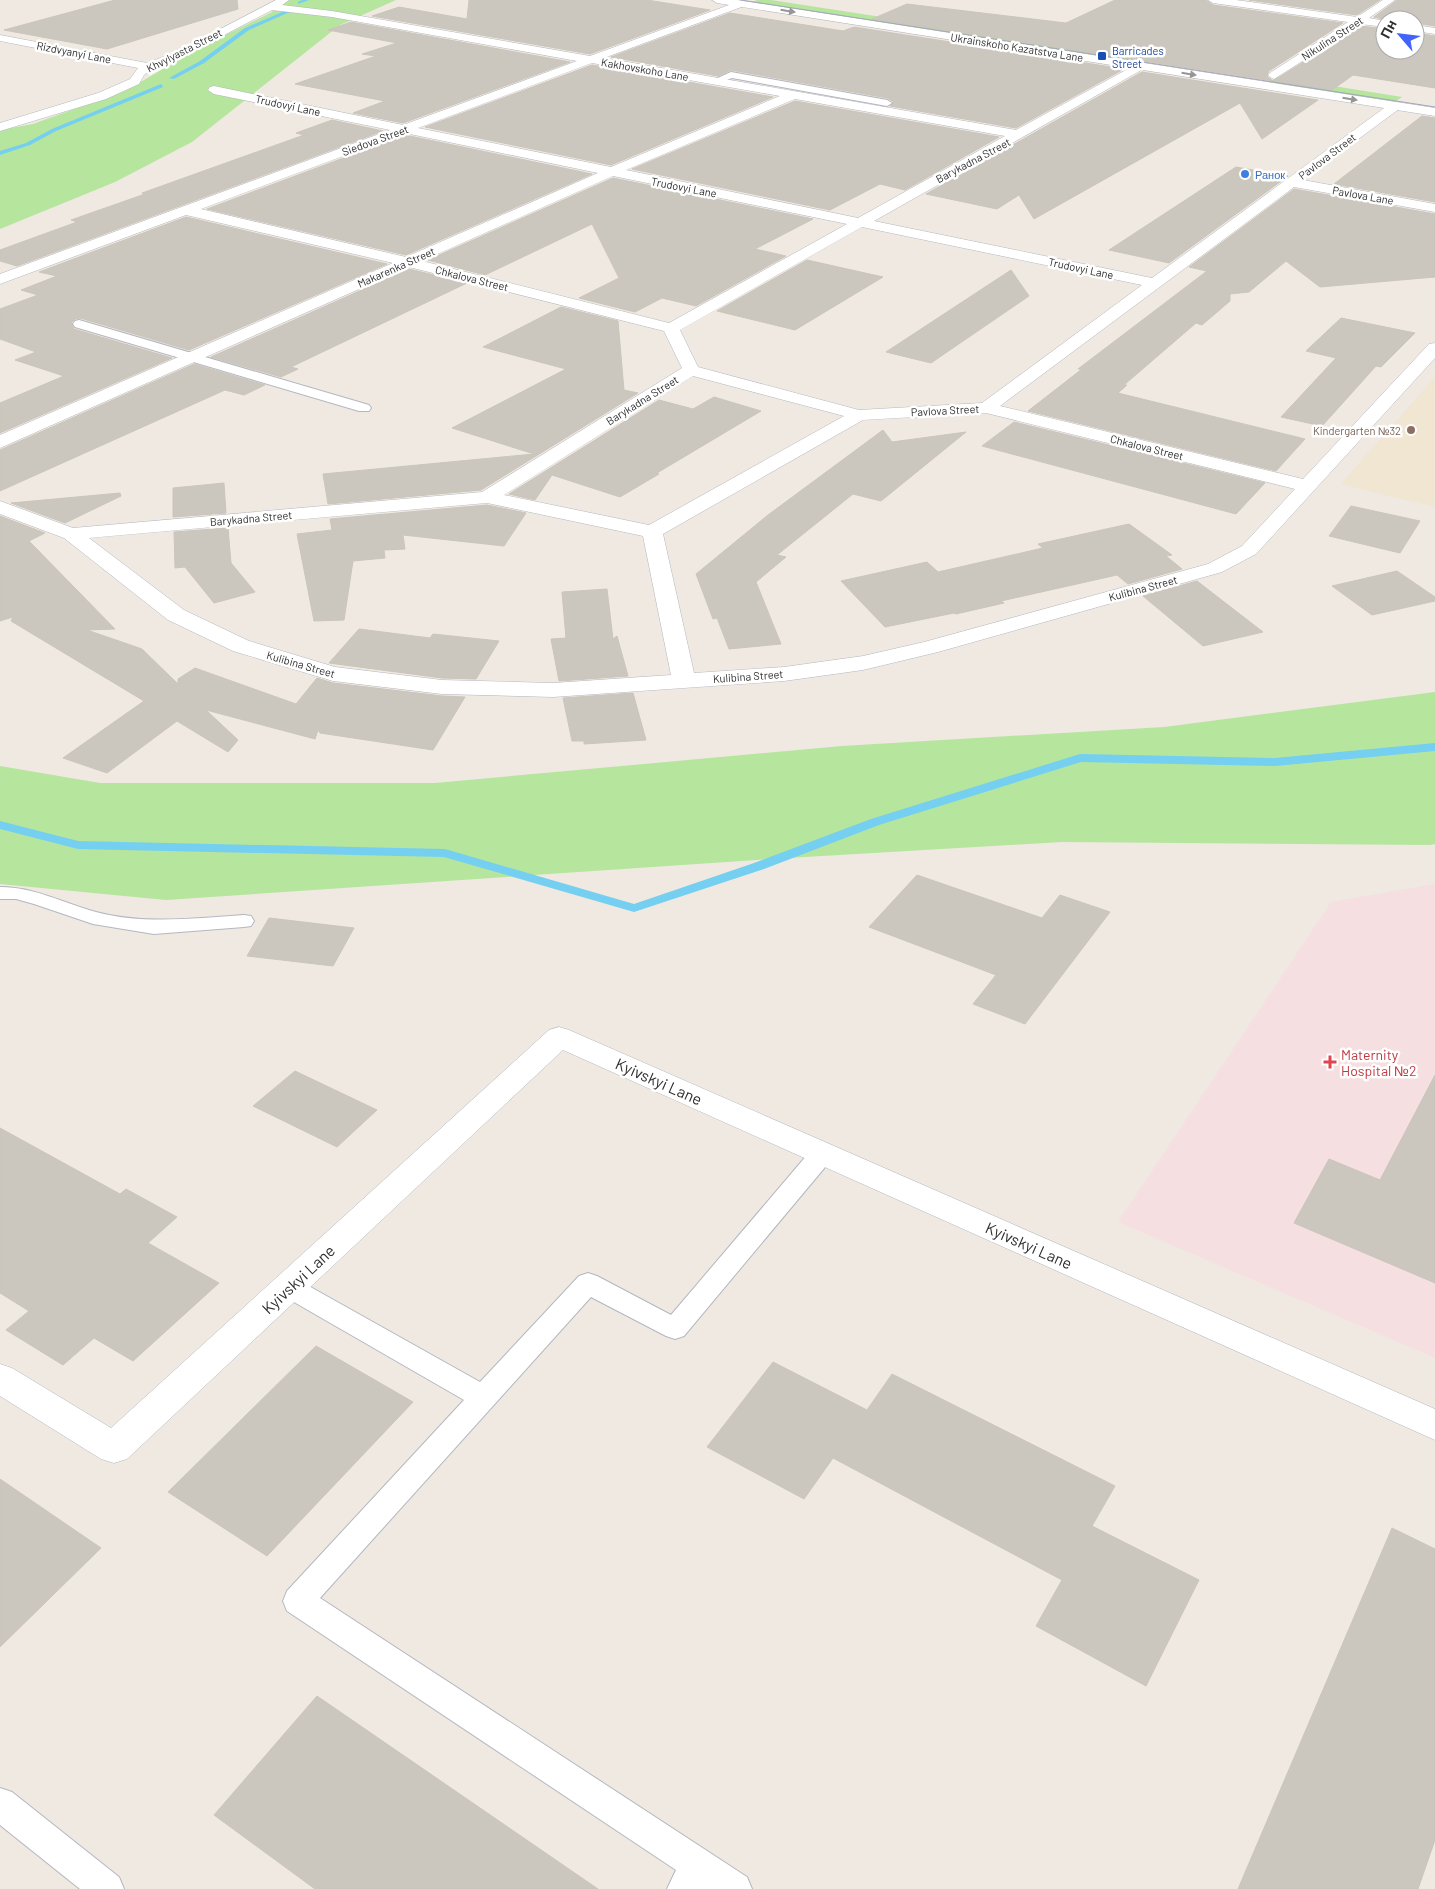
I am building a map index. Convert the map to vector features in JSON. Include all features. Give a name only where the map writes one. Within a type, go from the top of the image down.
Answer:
[{"type":"street","name":"Khvylyasta Street","points":[[0,127],[102,96],[135,81],[139,73],[148,67],[178,54],[284,0]]},
{"type":"street","name":"Ukrainskoho Kazatstva Lane","points":[[717,0],[745,2],[1435,112]]},
{"type":"street","name":"Ukrainskoho Kazatstva Lane","points":[[780,0],[1435,100]]},
{"type":"street","points":[[1213,0],[1375,23]]},
{"type":"street","name":"Nikulina Street","points":[[1274,75],[1390,0]]},
{"type":"street","name":"Siedova Street","points":[[0,279],[745,2]]},
{"type":"street","name":"Kakhovskoho Lane","points":[[269,7],[332,14],[1020,135]]},
{"type":"street","name":"Rizdvyanyi Lane","points":[[0,38],[148,67]]},
{"type":"street","name":"Barykadna Street","points":[[71,534],[487,498],[691,370],[671,328],[1157,58]]},
{"type":"street","name":"Trudovyi Lane","points":[[214,90],[401,130],[1155,283]]},
{"type":"street","name":"Makarenka Street","points":[[0,442],[611,172],[794,96]]},
{"type":"street","name":"Pavlova Street","points":[[652,532],[859,415],[986,408],[1408,96]]},
{"type":"street","name":"Pavlova Lane","points":[[1291,182],[1435,208]]},
{"type":"street","name":"Chkalova Street","points":[[185,210],[408,262],[671,328]]},
{"type":"street","name":"Kulibina Street","points":[[0,507],[71,534],[176,615],[241,646],[333,674],[442,687],[553,690],[784,674],[863,663],[930,647],[1215,568],[1249,550],[1435,348]]},
{"type":"street","points":[[691,370],[859,415]]},
{"type":"street","name":"Chkalova Street","points":[[986,408],[1307,486]]},
{"type":"street","points":[[487,498],[652,532],[684,681]]},
{"type":"street","name":"Kyivskyi Lane","points":[[0,1378],[114,1448],[559,1037],[1435,1425]]},
{"type":"lane","points":[[716,82],[730,75],[887,103],[873,109]]},
{"type":"lane","points":[[79,324],[364,408]]},
{"type":"lane","points":[[0,893],[41,899],[93,918],[154,927],[244,921]]},
{"type":"lane","points":[[735,1889],[692,1877],[298,1601],[588,1283],[675,1328],[822,1154]]},
{"type":"lane","points":[[288,1287],[484,1398]]},
{"type":"lane","points":[[0,1804],[107,1889]]},
{"type":"shaded area","name":"Kindergarten №32","points":[[1435,377],[1435,507],[1341,484]]},
{"type":"shaded area","name":"Maternity Hospital №2","points":[[1435,884],[1435,1358],[1118,1222],[1331,902]]},
{"type":"green space","points":[[282,0],[396,0],[340,25],[192,142],[115,182],[0,229],[0,130],[33,124],[127,90],[197,49],[272,12]]},
{"type":"green space","points":[[757,0],[771,0],[1149,58],[1138,64],[748,4]]},
{"type":"green space","points":[[1277,77],[1402,97],[1392,104],[1266,84]]},
{"type":"green space","points":[[1435,692],[1435,844],[1430,845],[1062,842],[771,859],[166,900],[0,884],[0,766],[100,783],[435,783],[842,746],[1164,727]]},
{"type":"building","points":[[115,0],[237,0],[238,9],[107,49],[4,30]]},
{"type":"building","points":[[469,0],[647,0],[710,10],[590,54],[372,16],[399,7],[467,19]]},
{"type":"building","points":[[1115,0],[1206,0],[1213,5],[1343,23],[1269,71],[1267,76],[1273,81],[872,19],[907,4],[1066,23]]},
{"type":"building","points":[[1249,0],[1380,0],[1357,15]]},
{"type":"building","points":[[1397,0],[1435,0],[1435,26],[1425,24],[1425,10],[1383,10]]},
{"type":"building","points":[[730,13],[843,31],[854,27],[1124,69],[1016,128],[890,106],[894,102],[887,98],[731,70],[718,76],[611,57]]},
{"type":"building","points":[[351,22],[570,62],[403,123],[353,113],[385,101],[295,84],[376,56],[362,54],[397,43],[328,30]]},
{"type":"building","points":[[1361,26],[1375,28],[1375,60],[1425,60],[1425,34],[1435,36],[1435,88],[1353,75],[1332,90],[1273,81]]},
{"type":"building","points":[[592,65],[773,97],[611,165],[425,127]]},
{"type":"building","points":[[1142,72],[1318,100],[1262,139],[1240,103],[1034,219],[1019,195],[997,209],[926,194]]},
{"type":"building","points":[[795,101],[999,137],[905,190],[880,184],[830,210],[632,169]]},
{"type":"building","points":[[1422,116],[1435,118],[1435,202],[1334,184]]},
{"type":"building","points":[[332,120],[383,131],[17,266],[0,261],[0,250],[77,222],[71,220],[145,194],[142,193],[304,135],[296,133]]},
{"type":"building","points":[[405,135],[592,174],[406,255],[207,209]]},
{"type":"building","points":[[1236,167],[1288,176],[1169,263],[1109,250]]},
{"type":"building","points":[[613,178],[813,219],[755,249],[786,256],[696,306],[662,298],[635,312],[579,298],[619,278],[592,224],[485,275],[428,260]]},
{"type":"building","points":[[1294,189],[1435,214],[1435,277],[1320,287],[1286,261],[1249,292],[1230,294],[1230,301],[1202,325],[1196,323],[1124,385],[1127,385],[1118,393],[1305,439],[1276,471],[1028,411],[1082,369],[1078,369],[1207,271],[1189,267]]},
{"type":"building","points":[[186,217],[387,264],[189,350],[80,318],[75,319],[71,323],[74,329],[172,358],[0,433],[0,403],[64,376],[15,360],[36,352],[0,339],[0,309],[38,295],[21,290],[57,276],[39,272]]},
{"type":"building","points":[[807,260],[883,277],[795,330],[717,311]]},
{"type":"building","points":[[409,269],[467,283],[291,367],[298,369],[281,377],[211,357]]},
{"type":"building","points":[[1011,270],[1029,296],[931,363],[886,352]]},
{"type":"building","points":[[561,307],[618,321],[624,390],[638,393],[481,490],[328,504],[323,474],[534,454],[452,428],[566,369],[483,347]]},
{"type":"building","points":[[1341,318],[1415,333],[1381,367],[1376,366],[1322,426],[1281,417],[1336,358],[1306,351]]},
{"type":"building","points":[[194,364],[265,385],[244,395],[225,390],[0,491],[0,450]]},
{"type":"building","points":[[714,397],[761,411],[620,497],[552,475],[535,500],[509,494],[659,400],[693,409]]},
{"type":"building","points":[[1014,422],[1265,483],[1236,514],[982,446]]},
{"type":"building","points":[[883,430],[892,442],[966,432],[881,501],[853,494],[777,555],[786,557],[756,582],[781,644],[729,649],[717,618],[713,619],[696,574],[768,515]]},
{"type":"building","points":[[224,483],[226,513],[173,517],[173,488]]},
{"type":"building","points":[[120,493],[121,496],[65,523],[11,503]]},
{"type":"building","points":[[487,505],[526,513],[504,546],[403,535],[405,549],[384,550],[385,558],[353,561],[344,620],[314,621],[297,534],[332,530],[330,519]]},
{"type":"building","points":[[1351,506],[1420,521],[1400,553],[1329,536]]},
{"type":"building","points":[[0,516],[45,533],[29,541],[115,629],[87,630],[142,649],[178,684],[178,679],[195,668],[296,704],[317,678],[333,683],[465,697],[433,750],[320,733],[318,730],[315,739],[206,710],[238,740],[228,752],[177,721],[107,773],[63,758],[144,701],[11,621],[13,617],[0,621]]},
{"type":"building","points":[[1129,524],[1172,555],[1166,556],[1182,569],[1128,584],[1117,575],[1001,601],[1004,603],[956,614],[885,627],[841,581],[927,562],[938,572],[1043,548],[1038,544]]},
{"type":"building","points":[[228,528],[231,563],[255,592],[214,603],[185,567],[175,568],[174,532]]},
{"type":"building","points":[[1397,571],[1435,597],[1435,601],[1372,615],[1332,586]]},
{"type":"building","points":[[1197,581],[1263,632],[1203,646],[1143,596]]},
{"type":"building","points":[[607,589],[613,639],[617,636],[628,676],[559,681],[551,639],[566,638],[562,592]]},
{"type":"building","points":[[359,629],[430,638],[433,634],[499,641],[476,679],[442,678],[329,663]]},
{"type":"building","points":[[633,693],[646,740],[584,744],[584,741],[572,741],[563,698]]},
{"type":"building","points":[[917,875],[1042,918],[1060,895],[1110,912],[1025,1024],[973,1004],[996,975],[869,927]]},
{"type":"building","points":[[269,918],[354,928],[333,966],[247,956]]},
{"type":"building","points":[[295,1071],[377,1110],[337,1147],[253,1106]]},
{"type":"building","points":[[1435,1075],[1435,1283],[1294,1223],[1329,1159],[1380,1180]]},
{"type":"building","points":[[0,1128],[120,1194],[126,1189],[177,1217],[148,1243],[219,1283],[133,1361],[94,1338],[63,1365],[6,1330],[29,1311],[0,1293]]},
{"type":"building","points":[[316,1346],[413,1402],[267,1556],[168,1492]]},
{"type":"building","points":[[773,1362],[867,1410],[892,1374],[1115,1486],[1092,1526],[1199,1580],[1146,1686],[1036,1626],[1062,1580],[833,1458],[804,1499],[707,1447]]},
{"type":"building","points":[[0,1479],[101,1548],[0,1647]]},
{"type":"building","points":[[1392,1528],[1435,1549],[1435,1840],[1418,1889],[1238,1889]]},
{"type":"building","points":[[317,1696],[598,1889],[315,1889],[214,1815]]},
{"type":"waterway","points":[[300,3],[306,0]]},
{"type":"waterway","points":[[172,78],[202,62],[247,29],[289,11]]},
{"type":"waterway","points":[[0,153],[28,144],[54,130],[161,86]]},
{"type":"waterway","points":[[0,825],[78,845],[445,853],[634,908],[759,866],[875,822],[1080,758],[1275,762],[1435,747]]},
{"type":"tram line","points":[[741,0],[1435,107]]},
{"type":"place","name":"Barricades Street","points":[[1102,56]]},
{"type":"place","name":"Ранок","points":[[1245,174]]},
{"type":"place","name":"Kindergarten №32","points":[[1411,430]]},
{"type":"place","name":"Maternity Hospital №2","points":[[1330,1062]]}]
